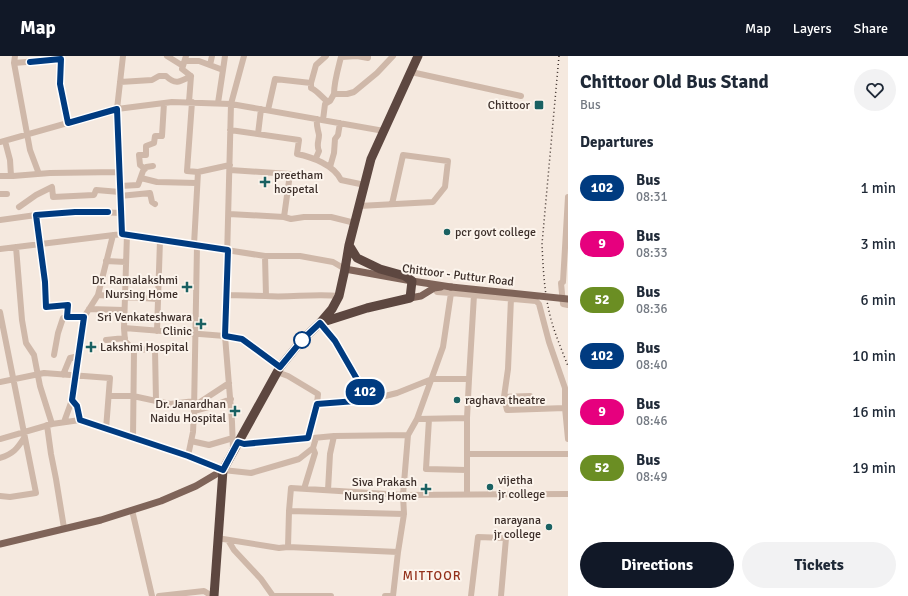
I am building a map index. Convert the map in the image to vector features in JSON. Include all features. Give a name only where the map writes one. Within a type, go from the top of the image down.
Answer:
[{"type":"highway","points":[[213,596],[223,470],[233,451],[235,440],[278,370],[303,339],[332,309],[338,296],[346,269],[349,245],[372,159],[418,56]]},
{"type":"highway","points":[[320,323],[367,308],[410,298],[412,281],[405,276],[380,269],[357,258],[349,245]]},
{"type":"main road","name":"Chittoor - Puttur Road","points":[[346,269],[433,286],[568,299]]},
{"type":"main road","points":[[410,298],[421,296],[433,286]]},
{"type":"main road","points":[[0,544],[101,520],[161,501],[196,486],[223,470]]},
{"type":"street","points":[[15,56],[14,63],[30,150],[39,174]]},
{"type":"street","points":[[123,56],[117,109],[121,213],[126,262],[124,328],[125,341],[134,350],[133,438]]},
{"type":"street","points":[[167,56],[184,61],[200,61],[223,70]]},
{"type":"street","points":[[210,65],[212,56]]},
{"type":"street","points":[[218,103],[225,56]]},
{"type":"street","points":[[235,440],[225,336],[231,104],[244,56]]},
{"type":"street","points":[[326,56],[316,64],[311,88],[316,90],[320,96],[328,102]]},
{"type":"street","points":[[316,158],[319,151],[317,146],[319,134],[316,127],[325,104],[334,94],[334,85],[342,57],[356,56],[368,58],[368,56]]},
{"type":"street","points":[[334,94],[347,94],[354,92],[377,73],[392,56]]},
{"type":"street","points":[[14,63],[61,58],[60,84],[68,123]]},
{"type":"street","points":[[184,61],[182,69],[191,76]]},
{"type":"street","points":[[411,72],[520,96]]},
{"type":"street","points":[[120,82],[152,80],[159,76],[166,76],[171,81],[177,82],[191,76]]},
{"type":"street","points":[[191,76],[188,171],[198,172],[230,168],[290,174],[284,217]]},
{"type":"street","points":[[268,110],[275,79],[311,83]]},
{"type":"street","points":[[11,176],[10,160],[3,142],[117,109],[164,103],[191,102],[231,104],[384,131]]},
{"type":"street","points":[[144,169],[140,165],[138,157],[139,155],[146,154],[146,146],[154,143],[155,136],[162,136],[164,103]]},
{"type":"street","points":[[258,134],[260,109]]},
{"type":"street","points":[[330,167],[334,154],[335,139],[338,135],[340,123]]},
{"type":"street","points":[[230,130],[299,140],[298,154],[316,158],[320,163],[330,167],[341,180],[365,185]]},
{"type":"street","points":[[359,206],[433,202],[445,187],[448,161],[403,155],[392,204]]},
{"type":"street","points":[[120,191],[138,186],[144,169],[146,167],[154,166]]},
{"type":"street","points":[[0,176],[50,173],[119,172]]},
{"type":"street","points":[[188,456],[194,406],[195,245],[198,172]]},
{"type":"street","points":[[140,178],[157,182],[197,183]]},
{"type":"street","points":[[19,207],[36,195],[52,187],[53,197],[94,195],[96,190],[150,193],[152,202],[155,204]]},
{"type":"street","points":[[0,194],[7,194]]},
{"type":"street","points":[[568,197],[563,282],[561,283],[565,292],[563,304],[568,304]]},
{"type":"street","points":[[0,220],[75,212],[121,213]]},
{"type":"street","points":[[229,214],[284,217],[291,219],[304,217],[331,217],[355,223]]},
{"type":"street","points":[[36,215],[41,244],[46,307],[68,305],[67,317]]},
{"type":"street","points":[[0,249],[124,234],[265,256],[300,256],[313,258],[333,262],[346,269]]},
{"type":"street","points":[[64,422],[72,400],[84,317],[98,295],[113,235]]},
{"type":"street","points":[[157,330],[160,240]]},
{"type":"street","points":[[16,247],[22,320],[26,343],[34,355],[50,425],[51,454],[64,528]]},
{"type":"street","points":[[265,256],[266,296]]},
{"type":"street","points":[[106,261],[126,262]]},
{"type":"street","points":[[561,283],[568,280]]},
{"type":"street","points":[[385,596],[393,596],[404,514],[403,495],[408,435],[417,419],[443,347],[450,288],[474,295],[536,301],[539,304],[549,342],[565,388],[568,439]]},
{"type":"street","points":[[226,295],[279,297],[325,294],[338,296]]},
{"type":"street","points":[[98,295],[158,299]]},
{"type":"street","points":[[468,494],[467,418],[474,295]]},
{"type":"street","points":[[511,298],[508,369],[504,397],[507,410],[565,408]]},
{"type":"street","points":[[89,309],[124,310]]},
{"type":"street","points":[[0,312],[36,493],[0,496]]},
{"type":"street","points":[[54,354],[58,333],[63,318],[84,317]]},
{"type":"street","points":[[320,323],[335,341],[369,400]]},
{"type":"street","points":[[124,328],[195,333],[242,339],[278,370],[318,394],[317,404],[308,438]]},
{"type":"street","points":[[106,340],[125,338]]},
{"type":"street","points":[[134,350],[155,349],[156,401]]},
{"type":"street","points":[[63,375],[70,358],[79,356]]},
{"type":"street","points":[[0,382],[44,373],[110,378],[106,429]]},
{"type":"street","points":[[317,404],[369,400],[397,393],[432,379],[469,379]]},
{"type":"street","points":[[194,406],[229,383]]},
{"type":"street","points":[[109,396],[133,396],[170,404],[194,406],[212,406],[231,399]]},
{"type":"street","points":[[504,397],[530,396]]},
{"type":"street","points":[[72,400],[77,406],[80,420]]},
{"type":"street","points":[[417,419],[467,418]]},
{"type":"street","points":[[429,419],[426,469],[467,470]]},
{"type":"street","points":[[0,438],[24,435],[50,425],[80,420],[188,456],[223,470],[251,473],[299,459],[313,448]]},
{"type":"street","points":[[0,458],[16,450],[24,435]]},
{"type":"street","points":[[191,441],[209,445],[235,440],[244,444],[334,436],[408,435]]},
{"type":"street","points":[[328,490],[330,454],[334,436]]},
{"type":"street","points":[[304,489],[315,453],[313,448],[316,438]]},
{"type":"street","points":[[467,454],[568,454]]},
{"type":"street","points":[[288,547],[291,488],[403,495],[568,494]]},
{"type":"street","points":[[132,510],[152,596]]},
{"type":"street","points":[[289,511],[404,514]]},
{"type":"street","points":[[471,596],[478,537],[506,538],[501,596]]},
{"type":"street","points":[[217,538],[278,548],[288,547],[398,552]]},
{"type":"street","points":[[228,540],[234,550],[261,579],[274,596],[331,596]]},
{"type":"street","points":[[159,596],[204,591],[213,596]]},
{"type":"railway","points":[[559,56],[542,244],[547,303],[555,332],[568,366]]},
{"type":"bus line","name":"102","points":[[30,62],[61,59],[60,84],[68,123],[117,109],[122,234],[228,250],[225,336],[242,339],[280,367],[303,339],[320,323],[335,341],[369,400],[317,404],[308,438],[244,444],[238,442],[223,470],[188,456],[80,420],[77,406],[72,400],[84,317],[67,317],[68,305],[46,307],[41,244],[36,215],[75,212],[108,212]]},
{"type":"place","name":"Chittoor","points":[[539,105]]},
{"type":"place","name":"preetham hospetal","points":[[265,182]]},
{"type":"place","name":"pcr govt college","points":[[447,232]]},
{"type":"place","name":"Dr. Ramalakshmi Nursing Home","points":[[187,287]]},
{"type":"place","name":"Sri Venkateshwara Clinic","points":[[201,324]]},
{"type":"place","name":"Lakshmi Hospital","points":[[91,347]]},
{"type":"place","name":"raghava theatre","points":[[457,400]]},
{"type":"place","name":"Dr. Janardhan Naidu Hospital","points":[[235,411]]},
{"type":"place","name":"vijetha jr college","points":[[490,487]]},
{"type":"place","name":"Siva Prakash Nursing Home","points":[[426,489]]},
{"type":"place","name":"narayana jr college","points":[[549,527]]},
{"type":"district","name":"MITTOOR","points":[[432,575]]}]
